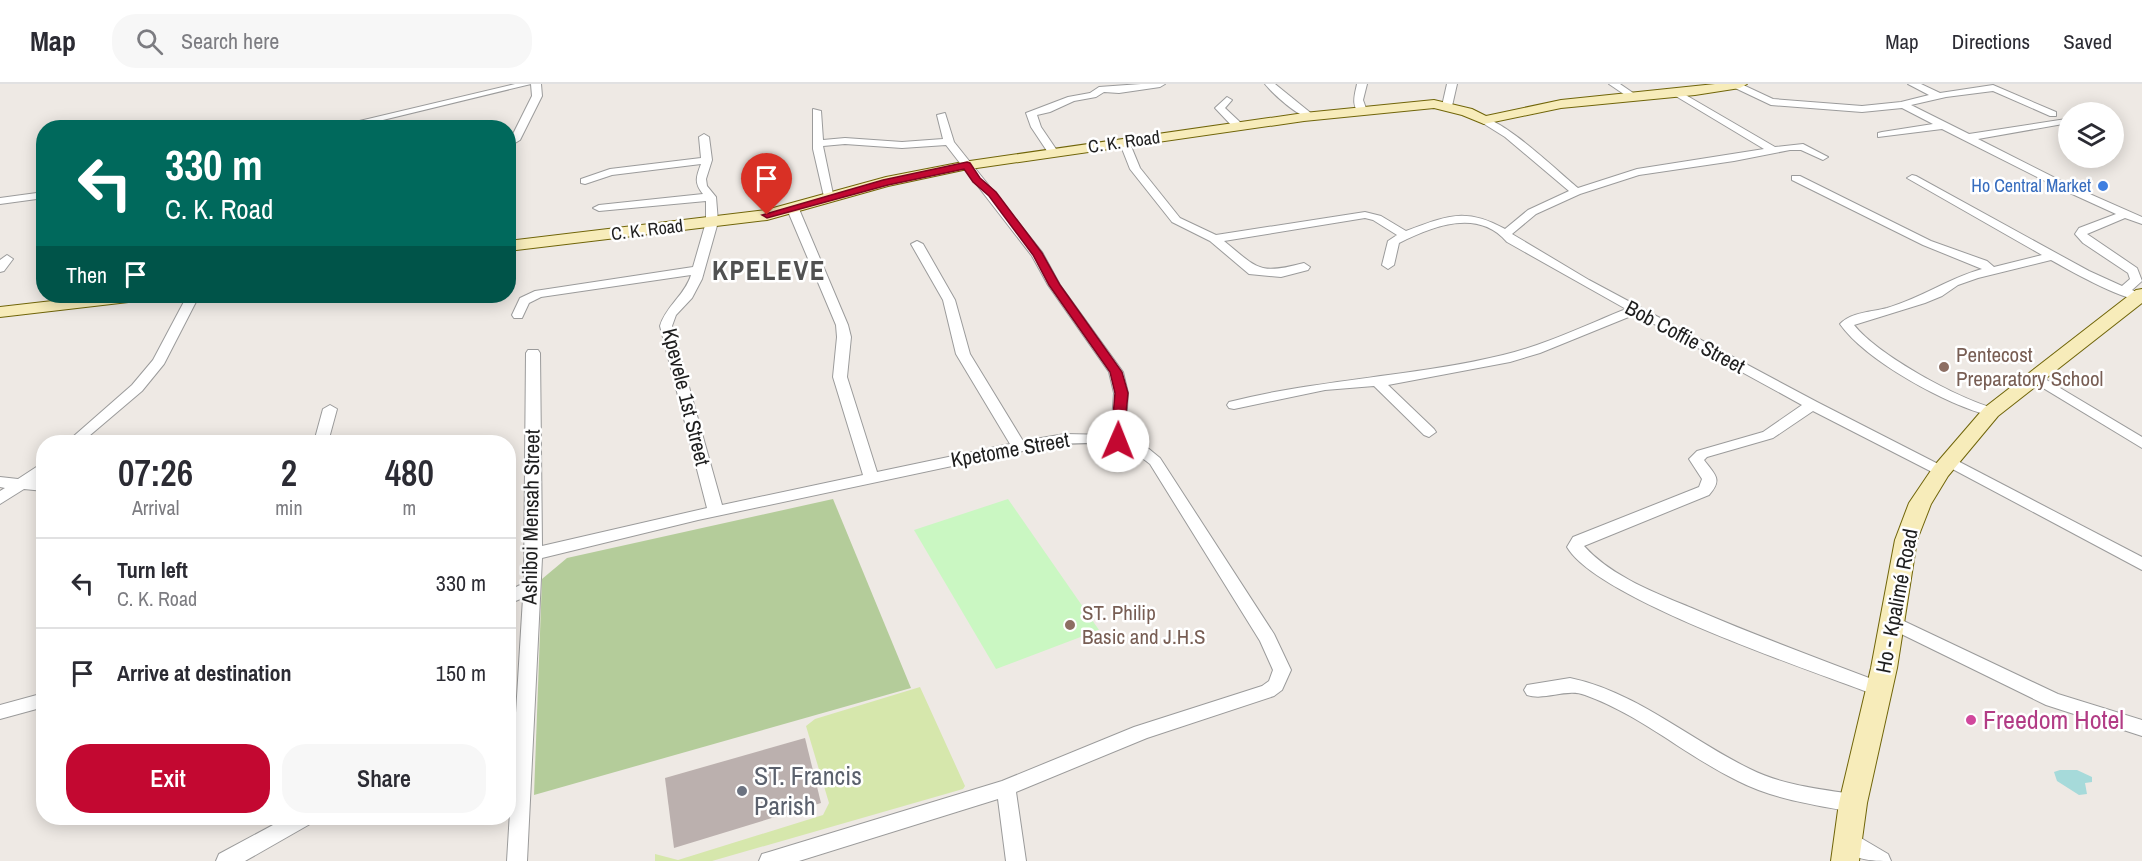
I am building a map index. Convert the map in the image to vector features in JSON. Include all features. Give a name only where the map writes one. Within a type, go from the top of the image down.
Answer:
[{"type":"street","points":[[370,120],[527,84]]},
{"type":"street","points":[[516,138],[537,96],[536,84]]},
{"type":"street","points":[[1053,152],[1036,127],[1031,113],[1071,99],[1093,95],[1099,86],[1119,90],[1160,84]]},
{"type":"street","points":[[1270,84],[1309,116]]},
{"type":"street","points":[[1362,84],[1358,100],[1362,111]]},
{"type":"street","points":[[1447,106],[1452,84]]},
{"type":"street","points":[[1614,84],[1634,97]]},
{"type":"street","points":[[1484,120],[1561,104],[1677,93],[1738,84],[1771,102],[1862,109],[1903,105],[1908,101],[1937,95],[2012,84]]},
{"type":"street","points":[[1912,84],[1937,95]]},
{"type":"street","points":[[1994,88],[2053,114]]},
{"type":"street","points":[[1677,93],[1773,150]]},
{"type":"street","points":[[1227,100],[1220,108],[1238,126]]},
{"type":"street","name":"C. K. Road","points":[[516,245],[767,215],[902,178],[967,165],[1309,116],[1428,104],[1447,106],[1484,120]]},
{"type":"street","points":[[1903,105],[1966,138],[2142,221]]},
{"type":"street","points":[[816,111],[818,143],[829,199]]},
{"type":"street","points":[[942,115],[949,142],[1038,255],[1054,285],[1116,372],[1121,393],[1118,441]]},
{"type":"street","points":[[1484,120],[1509,135],[1576,192]]},
{"type":"street","points":[[1966,138],[2058,122]]},
{"type":"street","points":[[1882,135],[1942,126]]},
{"type":"street","name":"Kpevele 1st Street","points":[[704,137],[707,160],[701,179],[711,197],[712,222],[699,270],[688,295],[670,314],[666,326],[716,512]]},
{"type":"street","points":[[818,143],[845,141],[902,145],[949,142]]},
{"type":"street","points":[[1124,141],[1135,169],[1176,220],[1214,239],[1253,271],[1281,273],[1304,267]]},
{"type":"street","points":[[1506,234],[1532,212],[1576,192],[1637,172],[1797,146],[1823,157]]},
{"type":"street","points":[[585,181],[610,172],[707,160]]},
{"type":"street","points":[[1796,178],[1911,236],[1983,264],[1991,270]]},
{"type":"street","points":[[1912,178],[2052,256],[2133,294],[2136,275],[2087,241],[2081,234],[2083,230],[2126,214]]},
{"type":"street","points":[[0,201],[36,196]]},
{"type":"street","points":[[599,208],[711,197]]},
{"type":"street","points":[[793,209],[842,325],[844,337],[840,377],[872,479]]},
{"type":"street","points":[[1214,239],[1365,214],[1377,218],[1404,235],[1392,243],[1388,265]]},
{"type":"street","name":"Bob Coffie Street","points":[[1404,235],[1467,218],[1476,220],[1506,234],[1511,240],[1585,283],[1812,405],[1946,466],[2142,564]]},
{"type":"street","points":[[917,244],[949,300],[963,354],[1019,447]]},
{"type":"street","points":[[1990,412],[1960,402],[1892,361],[1851,332],[1846,324],[1856,318],[1893,310],[1921,300],[1938,293],[1954,282],[1991,270],[2052,256]]},
{"type":"street","points":[[518,315],[521,303],[527,297],[539,294],[699,270]]},
{"type":"street","name":"Ho - Kpalimé Road","points":[[1847,851],[1853,803],[1893,622],[1906,540],[1920,502],[1990,412],[2035,378],[2133,294]]},
{"type":"street","points":[[0,312],[77,303]]},
{"type":"street","points":[[82,435],[137,388],[159,361],[189,303]]},
{"type":"street","points":[[1234,405],[1325,386],[1378,382],[1505,359],[1535,350],[1636,310]]},
{"type":"street","name":"Ashiboi Mensah Street","points":[[517,861],[534,554],[533,353]]},
{"type":"street","points":[[2035,378],[2142,443]]},
{"type":"street","points":[[1378,382],[1429,432]]},
{"type":"street","points":[[1812,405],[1768,435],[1702,454],[1696,459],[1710,479],[1710,484],[1704,491],[1580,541],[1575,547],[1577,554],[1585,561],[1635,591],[1879,689]]},
{"type":"street","points":[[323,435],[330,409]]},
{"type":"street","name":"Kpetome Street","points":[[534,554],[716,512],[1051,440],[1084,437],[1118,441],[1139,447],[1155,461],[1268,639],[1282,670],[1276,686],[1268,691],[1141,732],[1006,788]]},
{"type":"street","points":[[0,499],[36,473]]},
{"type":"street","points":[[0,482],[36,485]]},
{"type":"street","points":[[516,594],[531,587]]},
{"type":"street","points":[[1893,622],[2052,700],[2142,728]]},
{"type":"street","points":[[1533,690],[1570,685],[1589,689],[1658,723],[1745,776],[1800,794],[1853,803]]},
{"type":"street","points":[[0,712],[36,702]]},
{"type":"street","points":[[769,861],[1006,788],[1016,861]]},
{"type":"street","points":[[226,861],[290,825]]},
{"type":"street","points":[[1847,851],[1881,861]]},
{"type":"green space","points":[[833,499],[911,688],[534,795],[542,579],[567,558]]},
{"type":"green space","points":[[1008,499],[1099,630],[996,669],[914,530]]},
{"type":"green space","points":[[920,687],[965,786],[963,789],[712,861],[655,861],[655,854],[678,860],[823,815],[829,803],[806,726],[815,719]]},
{"type":"water","points":[[2077,770],[2092,777],[2092,782],[2085,783],[2087,794],[2079,795],[2057,781],[2054,772]]},
{"type":"building","name":"ST. Francis Parish","points":[[805,738],[821,803],[674,848],[665,778]]},
{"type":"place","name":"Ho Central Market","points":[[2103,186]]},
{"type":"place","name":"Pentecost Preparatory School","points":[[1944,367]]},
{"type":"place","name":"ST. Philip Basic and J.H.S","points":[[1070,625]]},
{"type":"place","name":"Freedom Hotel","points":[[1971,720]]},
{"type":"place","name":"ST. Francis Parish","points":[[742,791]]},
{"type":"district","name":"KPELEVE","points":[[769,271]]},
{"type":"route","points":[[767,215],[886,182],[967,165],[1038,255],[1054,285],[1099,345],[1116,372],[1121,393],[1118,411],[1118,441]]}]
